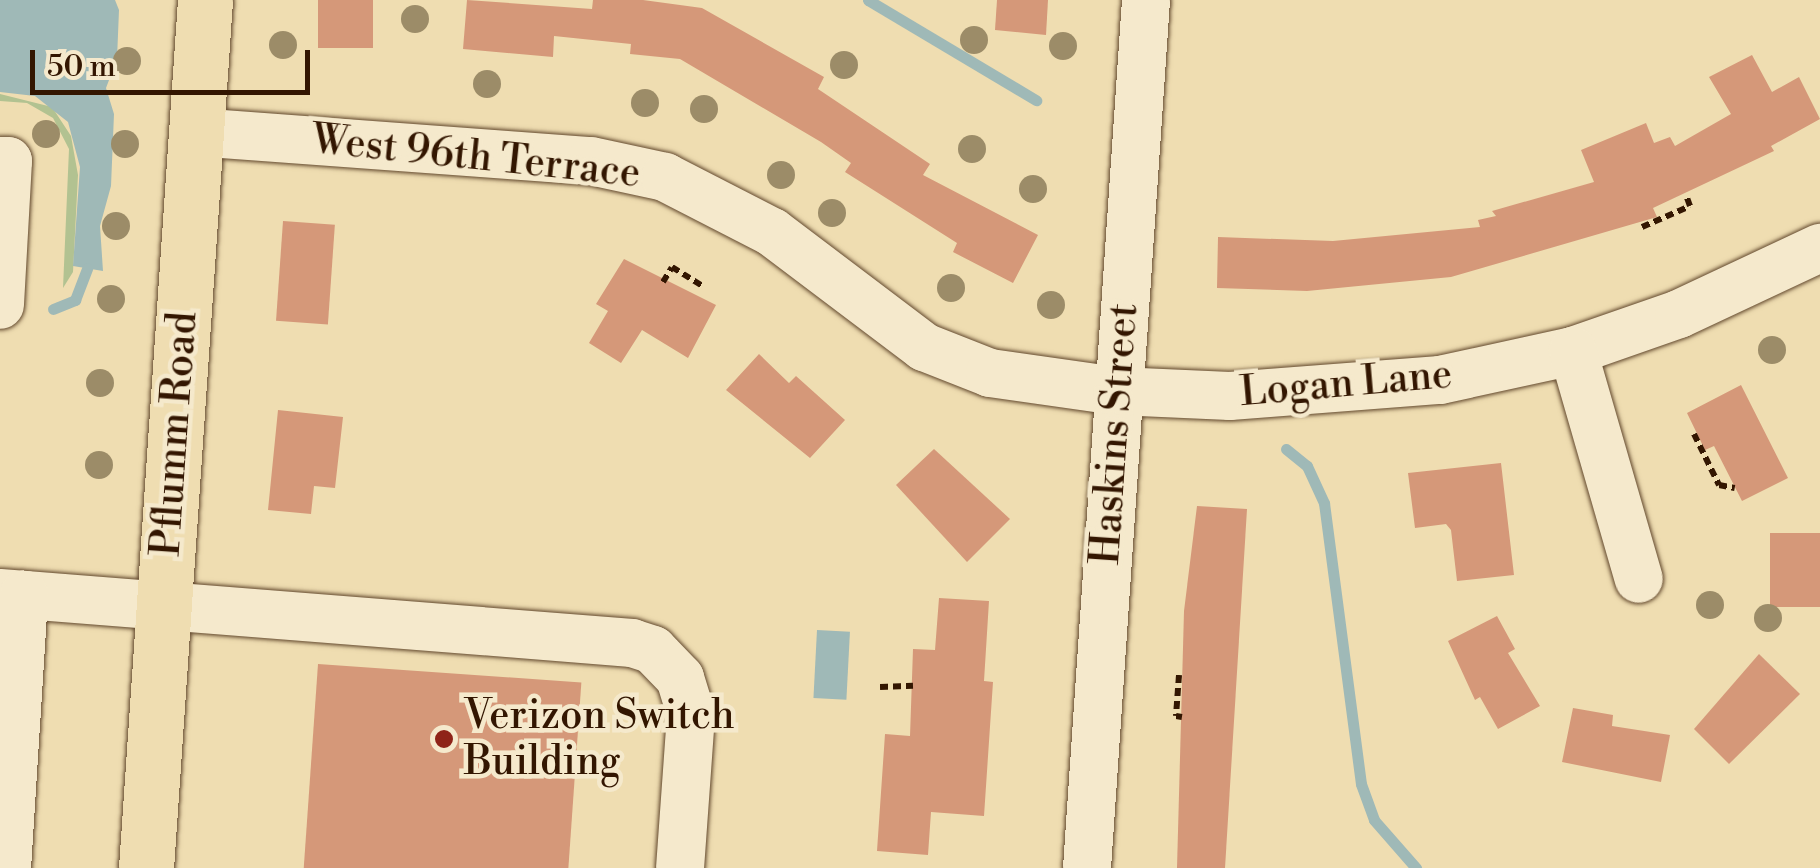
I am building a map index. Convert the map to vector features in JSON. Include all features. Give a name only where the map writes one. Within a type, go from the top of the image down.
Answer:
[{"type":"main road","name":"Pflumm Road","points":[[146,868],[205,0]]},
{"type":"street","name":"Haskins Street","points":[[1087,868],[1146,0]]},
{"type":"street","name":"West 96th Terrace","points":[[195,132],[591,161],[664,177],[725,202],[780,237],[882,322],[924,348],[990,373],[1118,391]]},
{"type":"street","points":[[0,160],[8,161],[0,305]]},
{"type":"street","name":"Logan Lane","points":[[1118,391],[1340,391],[1440,380],[1573,350],[1679,314],[1820,248]]},
{"type":"street","points":[[1573,350],[1639,580]]},
{"type":"street","points":[[6,868],[12,594],[632,643],[653,650],[680,678],[690,714],[680,868]]},
{"type":"path","points":[[1642,227],[1690,206],[1686,195]]},
{"type":"path","points":[[662,282],[672,267],[703,286]]},
{"type":"path","points":[[1694,434],[1719,485],[1735,488]]},
{"type":"path","points":[[1179,675],[1176,716],[1182,716]]},
{"type":"path","points":[[880,687],[913,686]]},
{"type":"green space","points":[[0,94],[52,107],[71,136],[78,175],[73,272],[63,288],[69,149],[53,118],[27,103],[0,101]]},
{"type":"water","points":[[0,0],[115,0],[119,10],[117,59],[106,88],[114,114],[111,186],[100,226],[103,271],[73,266],[80,167],[68,122],[35,96],[0,92]]},
{"type":"water","points":[[817,630],[850,632],[846,700],[813,698]]},
{"type":"building","points":[[318,0],[373,0],[373,48],[318,48]]},
{"type":"building","points":[[467,0],[592,9],[593,0],[643,0],[702,8],[824,77],[818,89],[930,164],[923,175],[1038,235],[1013,283],[953,252],[957,243],[845,172],[851,163],[821,142],[680,59],[630,54],[631,44],[554,36],[553,57],[463,49]]},
{"type":"building","points":[[997,0],[1048,0],[1046,35],[995,30]]},
{"type":"building","points":[[1752,55],[1772,92],[1799,77],[1820,119],[1771,146],[1774,151],[1653,208],[1657,217],[1451,277],[1307,291],[1217,288],[1218,237],[1333,241],[1480,227],[1478,220],[1496,216],[1492,211],[1594,182],[1581,150],[1646,123],[1654,143],[1670,137],[1675,146],[1731,114],[1709,77]]},
{"type":"building","points":[[283,221],[335,225],[328,324],[276,321]]},
{"type":"building","points":[[624,259],[716,305],[688,358],[642,330],[621,363],[589,343],[608,311],[596,304]]},
{"type":"building","points":[[759,354],[789,383],[796,376],[845,420],[810,458],[726,390]]},
{"type":"building","points":[[1741,385],[1788,478],[1742,501],[1714,446],[1705,450],[1687,413]]},
{"type":"building","points":[[278,410],[343,417],[335,488],[314,486],[311,514],[268,510]]},
{"type":"building","points":[[934,449],[1010,519],[967,562],[896,485]]},
{"type":"building","points":[[1501,463],[1514,575],[1457,581],[1451,530],[1446,524],[1415,528],[1408,473]]},
{"type":"building","points":[[1197,506],[1247,509],[1225,868],[1177,868],[1184,611]]},
{"type":"building","points":[[1770,533],[1820,533],[1820,607],[1770,607]]},
{"type":"building","points":[[939,598],[989,601],[984,681],[993,682],[984,816],[931,812],[928,855],[877,851],[885,734],[910,736],[913,649],[935,650]]},
{"type":"building","points":[[1497,616],[1515,649],[1508,653],[1540,706],[1498,729],[1480,697],[1475,700],[1448,641]]},
{"type":"building","points":[[1759,654],[1800,694],[1729,764],[1694,729]]},
{"type":"building","name":"Verizon Switch Building","points":[[318,664],[581,682],[568,868],[304,868]]},
{"type":"building","points":[[1573,708],[1613,715],[1612,726],[1670,735],[1661,782],[1562,762]]},
{"type":"waterway","points":[[868,0],[1036,100]]},
{"type":"waterway","points":[[53,309],[75,300],[87,268]]},
{"type":"waterway","points":[[1286,449],[1307,466],[1324,503],[1361,784],[1374,820],[1416,868]]},
{"type":"place","name":"Verizon Switch Building","points":[[444,739]]}]
